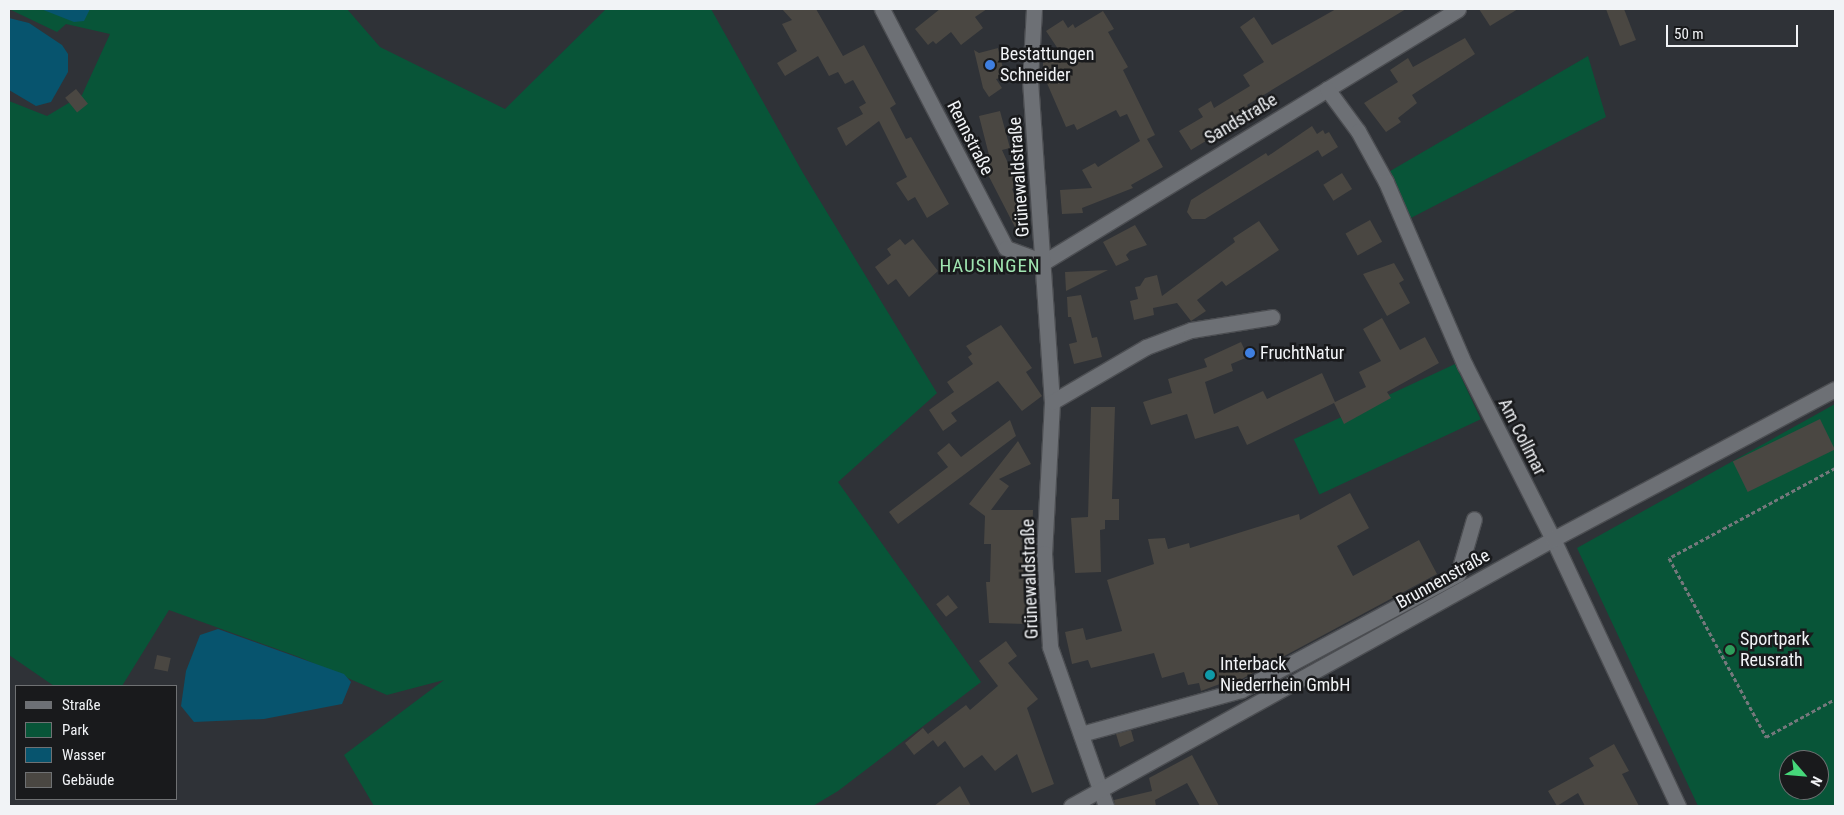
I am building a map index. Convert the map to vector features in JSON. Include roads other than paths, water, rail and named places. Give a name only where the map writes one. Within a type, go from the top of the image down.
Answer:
[{"type":"street","name":"Rennstraße","points":[[882,9],[1006,248],[1044,262]]},
{"type":"street","name":"Grünewaldstraße","points":[[1034,9],[1030,80],[1044,262],[1052,402],[1044,552],[1050,647],[1102,790],[1106,806]]},
{"type":"street","name":"Sandstraße","points":[[1044,262],[1458,9]]},
{"type":"street","name":"Am Collmar","points":[[1327,89],[1358,132],[1386,182],[1465,366],[1553,539],[1678,806]]},
{"type":"street","points":[[1052,402],[1146,347],[1191,330],[1272,317]]},
{"type":"street","name":"Brunnenstraße","points":[[1071,806],[1553,539],[1835,389]]},
{"type":"street","points":[[1082,734],[1240,690],[1458,574],[1474,519]]},
{"type":"water","points":[[41,9],[90,9],[84,21],[74,22]]},
{"type":"water","points":[[9,18],[29,23],[62,45],[68,54],[68,72],[51,102],[36,106],[9,90]]},
{"type":"water","points":[[218,629],[344,674],[351,682],[342,704],[264,719],[194,722],[181,706],[186,671],[200,635]]},
{"type":"place","name":"Bestattungen Schneider","points":[[990,65]]},
{"type":"place","name":"FruchtNatur","points":[[1250,353]]},
{"type":"place","name":"Sportpark Reusrath","points":[[1730,650]]},
{"type":"place","name":"Interback Niederrhein GmbH","points":[[1210,675]]},
{"type":"district","name":"HAUSINGEN","points":[[990,266]]}]
